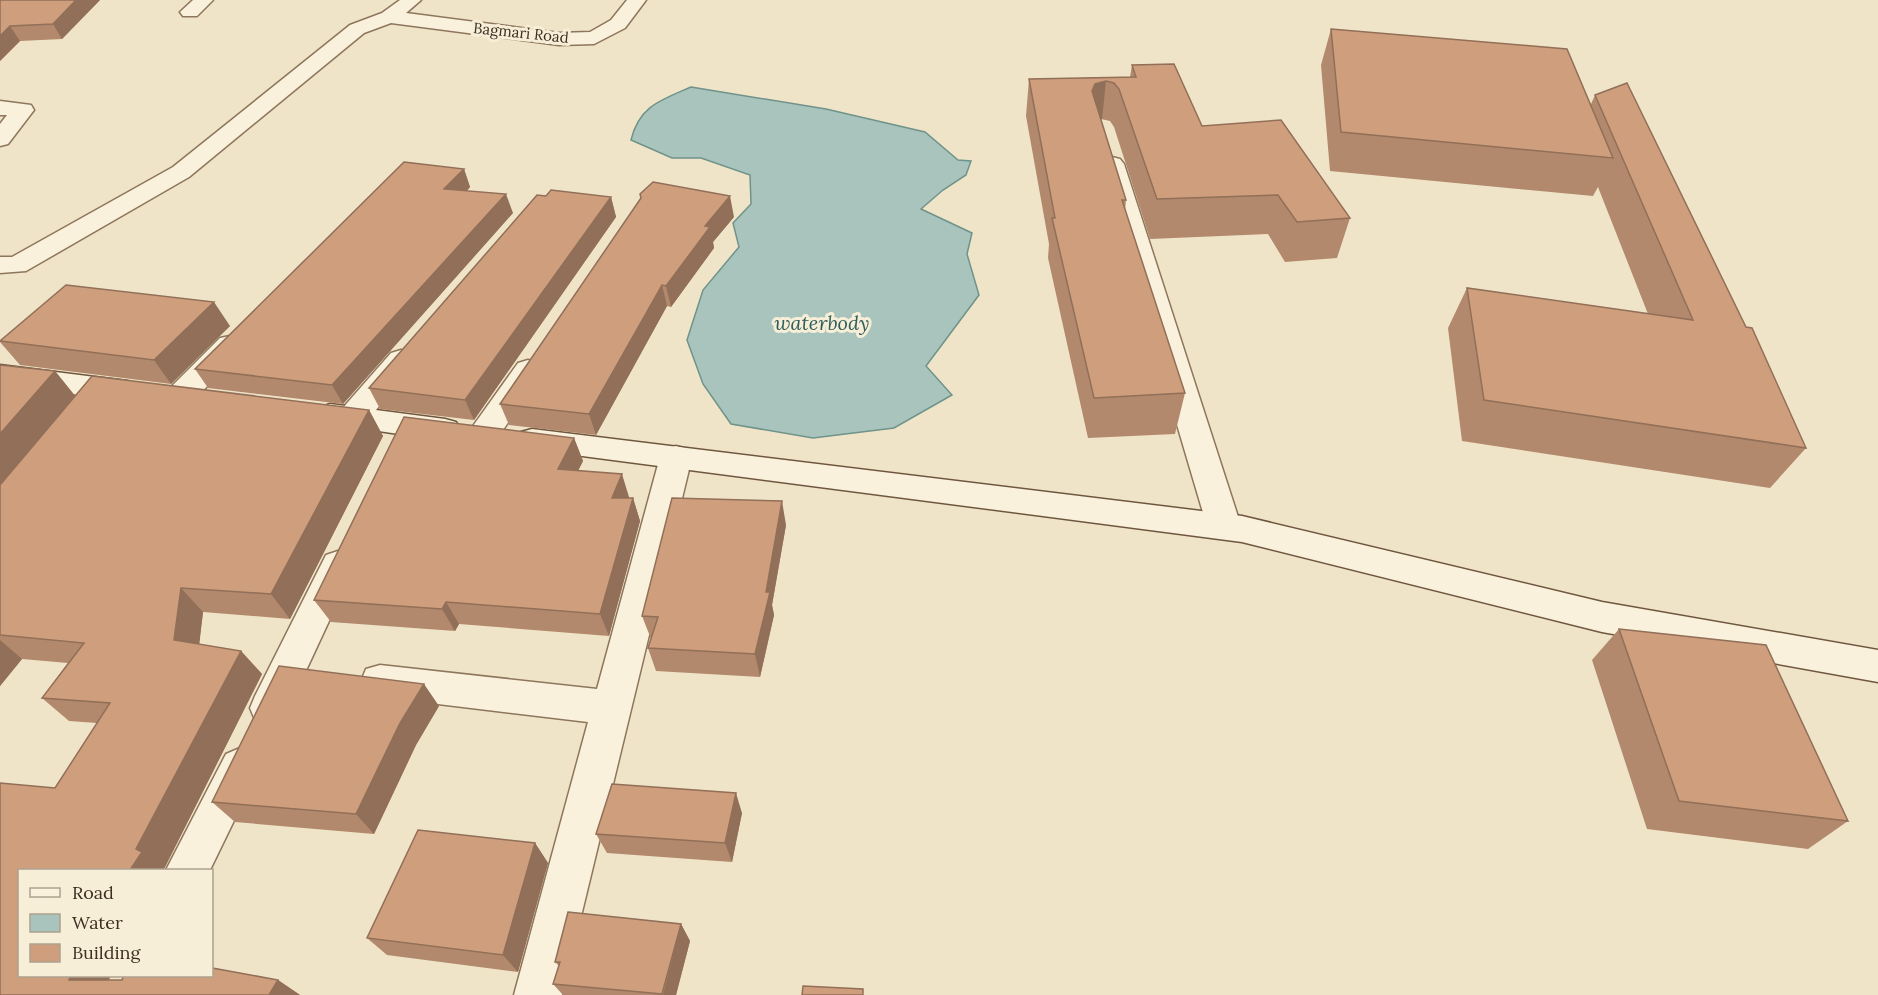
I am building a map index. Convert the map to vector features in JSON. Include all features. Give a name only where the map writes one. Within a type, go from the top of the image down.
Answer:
[{"type":"street","points":[[0,265],[17,265],[182,172],[357,29],[389,17],[412,0]]},
{"type":"street","name":"Bagmari Road","points":[[389,17],[559,39],[594,38],[618,24],[637,0]]},
{"type":"street","points":[[0,108],[23,110],[0,139]]},
{"type":"street","points":[[1105,139],[1224,526]]},
{"type":"street","points":[[179,397],[244,330]]},
{"type":"street","points":[[352,418],[419,339]]},
{"type":"street","points":[[484,434],[541,350]]},
{"type":"street","points":[[0,375],[213,401]]},
{"type":"street","points":[[81,415],[103,388]]},
{"type":"street","points":[[303,412],[352,418],[398,442],[484,434],[1224,526],[1602,617],[1878,666]]},
{"type":"street","points":[[538,995],[676,457]]},
{"type":"street","points":[[189,869],[318,673],[354,532]]},
{"type":"street","points":[[318,673],[610,708]]},
{"type":"water","name":"waterbody","points":[[691,87],[826,109],[925,132],[958,160],[971,161],[966,175],[943,190],[921,209],[972,233],[967,254],[979,295],[926,366],[952,395],[894,428],[813,438],[731,424],[703,384],[687,340],[703,290],[739,247],[733,223],[751,204],[750,175],[701,158],[672,158],[631,140],[635,128],[646,112],[661,101]]},
{"type":"building","points":[[0,0],[76,0],[53,24],[10,26],[0,36]]},
{"type":"building","points":[[1331,29],[1567,49],[1613,158],[1341,132]]},
{"type":"building","points":[[1174,64],[1202,126],[1281,120],[1350,218],[1297,222],[1278,195],[1157,199],[1119,89],[1114,83],[1106,81],[1095,84],[1092,91],[1126,200],[1122,200],[1185,393],[1094,398],[1052,218],[1055,218],[1029,79],[1136,77],[1132,65]]},
{"type":"building","points":[[1627,83],[1746,327],[1752,328],[1806,448],[1484,400],[1467,288],[1693,320],[1595,95]]},
{"type":"building","points":[[404,162],[464,169],[444,189],[506,194],[332,385],[195,369]]},
{"type":"building","points":[[653,182],[730,196],[705,226],[710,227],[666,286],[662,285],[589,414],[500,404],[641,198],[640,194]]},
{"type":"building","points":[[551,190],[611,197],[465,400],[369,388],[537,195],[546,196]]},
{"type":"building","points":[[66,285],[214,302],[154,360],[0,341]]},
{"type":"building","points":[[0,365],[55,371],[0,434]]},
{"type":"building","points":[[92,376],[369,410],[271,594],[181,588],[174,640],[241,651],[136,849],[142,852],[131,869],[18,869],[18,977],[122,980],[123,977],[213,977],[213,968],[278,980],[269,995],[0,995],[0,783],[55,788],[110,703],[42,698],[84,643],[0,635],[0,485]]},
{"type":"building","points":[[404,417],[574,438],[558,469],[622,474],[612,498],[633,498],[600,614],[446,602],[442,609],[314,600]]},
{"type":"building","points":[[672,498],[782,501],[766,592],[770,592],[755,654],[648,648],[658,617],[642,616]]},
{"type":"building","points":[[1619,629],[1766,645],[1848,821],[1679,801]]},
{"type":"building","points":[[279,666],[424,684],[400,723],[356,814],[212,802]]},
{"type":"building","points":[[612,784],[736,793],[725,843],[596,834]]},
{"type":"building","points":[[418,830],[535,843],[503,955],[367,938]]},
{"type":"building","points":[[568,912],[681,924],[662,994],[553,984],[560,962],[555,962]]},
{"type":"building","points":[[803,986],[863,989],[863,995],[802,995]]}]
